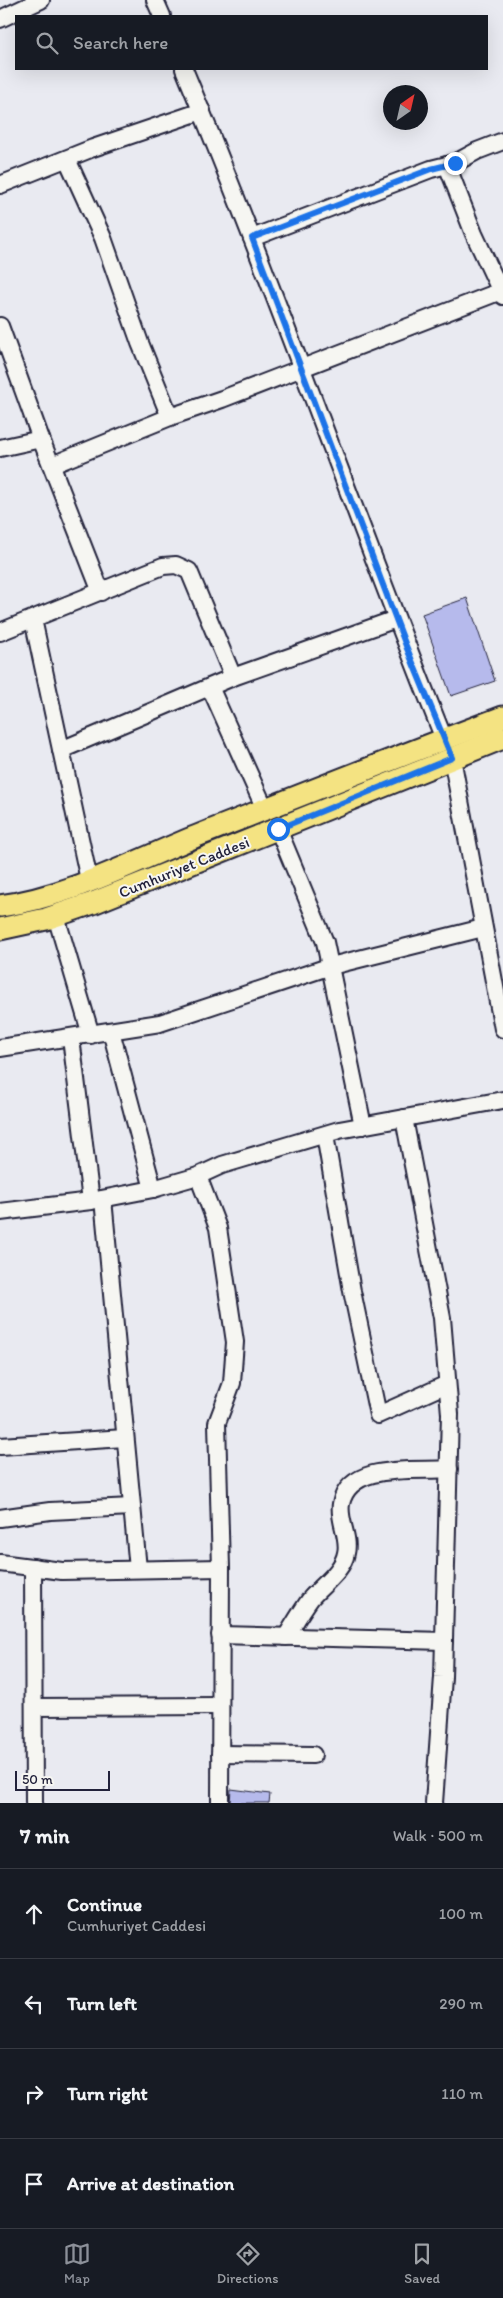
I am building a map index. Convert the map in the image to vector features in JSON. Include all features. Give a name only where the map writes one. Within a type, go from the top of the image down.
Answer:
[{"type":"main road","name":"Cumhuriyet Caddesi","points":[[0,928],[56,916],[278,829],[448,749],[503,717]]},
{"type":"main road","name":"Cumhuriyet Caddesi","points":[[0,906],[26,901],[89,880],[265,809],[448,749],[503,738]]},
{"type":"street","points":[[0,19],[41,0]]},
{"type":"street","points":[[155,0],[162,15]]},
{"type":"street","points":[[184,70],[252,238],[396,619],[448,749],[503,1029]]},
{"type":"street","points":[[0,185],[92,148],[202,111]]},
{"type":"street","points":[[252,238],[447,165],[503,141]]},
{"type":"street","points":[[67,159],[103,238],[140,343],[170,417]]},
{"type":"street","points":[[52,465],[170,417],[502,293],[474,234],[447,165]]},
{"type":"street","points":[[0,326],[41,439],[101,592]]},
{"type":"street","points":[[0,448],[41,439]]},
{"type":"street","points":[[0,632],[163,566],[183,567],[189,572],[233,676]]},
{"type":"street","points":[[33,619],[89,880]]},
{"type":"street","points":[[61,750],[233,676],[396,619]]},
{"type":"street","points":[[210,687],[265,809]]},
{"type":"street","points":[[278,829],[325,942],[363,1126]]},
{"type":"street","points":[[56,916],[91,1035]]},
{"type":"street","points":[[0,1048],[160,1023],[331,966],[483,928]]},
{"type":"street","points":[[111,1031],[153,1189]]},
{"type":"street","points":[[71,1038],[97,1200],[125,1438],[138,1569]]},
{"type":"street","points":[[0,1212],[97,1200],[153,1189],[198,1176],[222,1165],[325,1135],[503,1100]]},
{"type":"street","points":[[404,1118],[437,1283],[442,1318],[447,1384],[449,1469],[444,1641],[434,1803]]},
{"type":"street","points":[[325,1135],[355,1309],[378,1415],[447,1384]]},
{"type":"street","points":[[198,1176],[218,1228],[235,1342],[232,1383],[217,1423],[221,1568],[220,1803]]},
{"type":"street","points":[[0,1446],[125,1438]]},
{"type":"street","points":[[286,1637],[310,1599],[342,1564],[346,1554],[341,1506],[345,1492],[354,1483],[365,1477],[387,1471],[449,1469]]},
{"type":"street","points":[[0,1518],[50,1511],[132,1506]]},
{"type":"street","points":[[0,1563],[62,1570],[221,1568]]},
{"type":"street","points":[[33,1567],[34,1803]]},
{"type":"street","points":[[220,1635],[444,1641]]},
{"type":"street","points":[[34,1707],[220,1706]]},
{"type":"street","points":[[220,1754],[312,1755]]},
{"type":"building","points":[[467,598],[495,681],[451,696],[422,614]]},
{"type":"building","points":[[231,1789],[270,1794],[269,1803],[230,1803]]},
{"type":"route","points":[[278,829],[452,758],[406,646],[252,238],[431,169],[455,163]]}]
